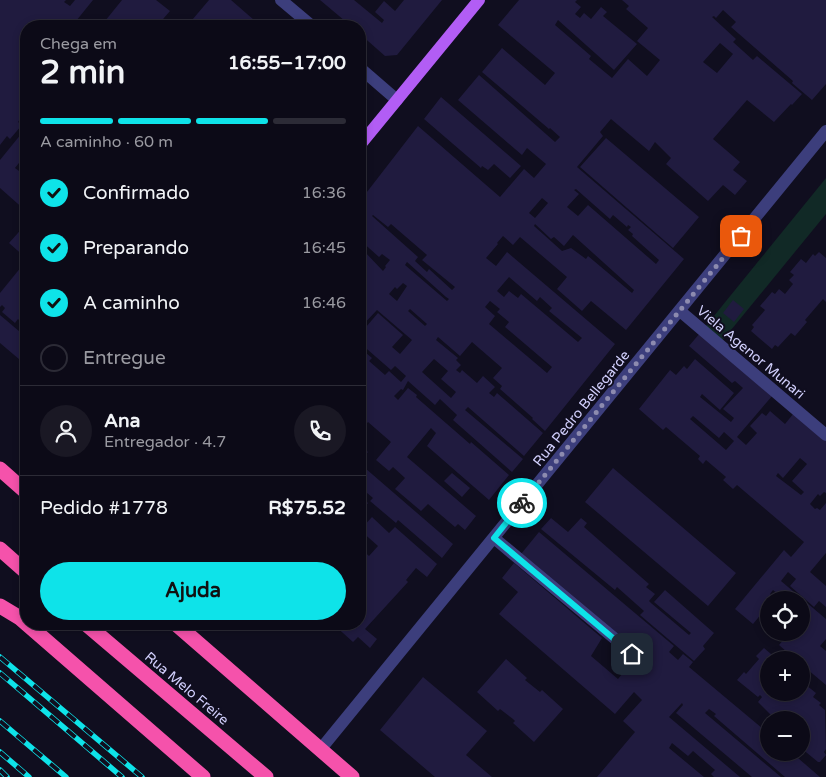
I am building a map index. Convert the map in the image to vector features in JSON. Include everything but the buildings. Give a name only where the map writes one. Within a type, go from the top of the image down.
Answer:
[{"type":"highway","points":[[0,469],[20,487]]},
{"type":"highway","points":[[0,549],[20,562]]},
{"type":"highway","points":[[0,606],[20,618]]},
{"type":"highway","points":[[34,630],[203,777]]},
{"type":"highway","name":"Rua Melo Freire","points":[[93,630],[266,777]]},
{"type":"highway","points":[[183,630],[352,777]]},
{"type":"main road","points":[[366,138],[479,0]]},
{"type":"street","points":[[281,0],[305,20]]},
{"type":"street","points":[[366,73],[397,100]]},
{"type":"street","name":"Rua Pedro Bellegarde","points":[[320,750],[826,131]]},
{"type":"street","name":"Viela Agenor Munari","points":[[680,311],[826,435]]},
{"type":"street","points":[[494,538],[632,654]]},
{"type":"green space","points":[[826,178],[826,214],[722,341],[705,327]]},
{"type":"railway","points":[[0,657],[142,777]]},
{"type":"railway","points":[[0,673],[122,777]]},
{"type":"railway","points":[[0,721],[66,777]]},
{"type":"railway","points":[[0,752],[29,777]]},
{"type":"railway","points":[[0,770],[7,777]]},
{"type":"way so far","points":[[522,503],[741,236]]},
{"type":"route","points":[[522,503],[494,538],[632,654]]}]
